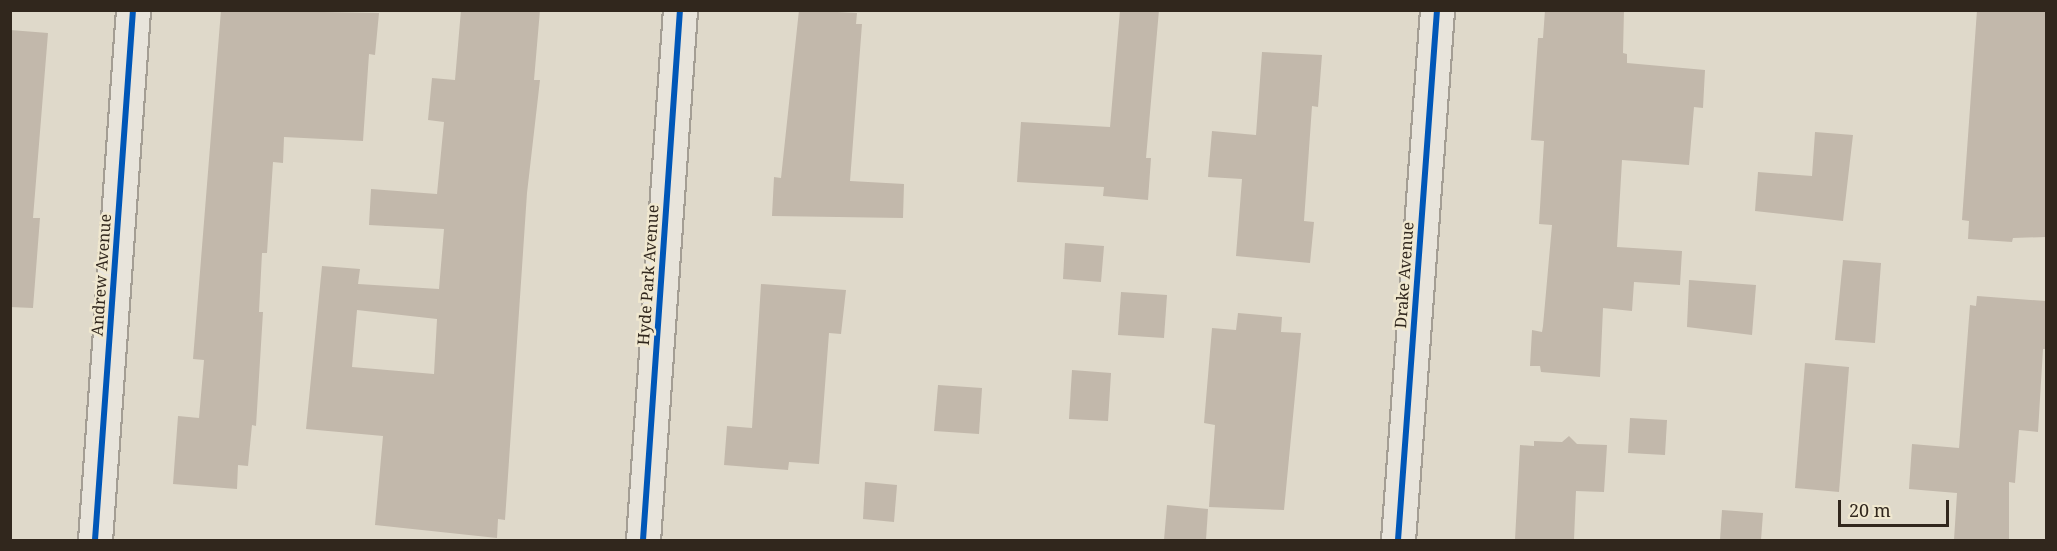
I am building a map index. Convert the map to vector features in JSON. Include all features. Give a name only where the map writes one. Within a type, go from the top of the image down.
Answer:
[{"type":"street","name":"Andrew Avenue","points":[[95,540],[133,10]]},
{"type":"street","name":"Hyde Park Avenue","points":[[643,540],[680,10]]},
{"type":"street","name":"Drake Avenue","points":[[1398,540],[1437,10]]},
{"type":"building","points":[[221,10],[379,13],[375,55],[369,54],[363,141],[284,137],[283,163],[273,162],[267,253],[262,253],[259,312],[263,312],[256,426],[252,425],[248,466],[238,465],[237,489],[173,484],[178,416],[199,418],[204,360],[193,359]]},
{"type":"building","points":[[461,10],[540,10],[534,80],[540,80],[527,193],[505,520],[498,519],[497,538],[375,525],[383,436],[306,429],[322,266],[360,269],[358,284],[439,289],[444,229],[369,225],[371,189],[437,194],[444,122],[428,120],[432,78],[455,80]],"holes":[[[357,310],[437,319],[434,374],[352,367]]]},
{"type":"building","points":[[799,10],[857,13],[856,24],[862,24],[850,181],[904,184],[903,218],[772,216],[774,177],[781,178]]},
{"type":"building","points":[[1120,10],[1159,10],[1146,158],[1151,158],[1148,200],[1103,196],[1104,187],[1017,182],[1021,122],[1110,127]]},
{"type":"building","points":[[1545,10],[1624,10],[1623,53],[1627,54],[1627,63],[1705,70],[1703,108],[1694,107],[1689,165],[1622,160],[1617,247],[1682,251],[1680,285],[1634,282],[1632,311],[1603,308],[1600,377],[1541,372],[1540,366],[1530,366],[1532,330],[1542,332],[1543,326],[1552,225],[1539,224],[1544,141],[1531,140],[1538,38],[1543,38]]},
{"type":"building","points":[[1977,10],[2046,10],[2046,237],[2013,238],[2012,242],[1968,239],[1969,221],[1962,220]]},
{"type":"building","points":[[10,30],[48,33],[33,218],[40,218],[33,308],[10,307]]},
{"type":"building","points":[[1262,52],[1322,55],[1318,107],[1312,106],[1304,221],[1314,222],[1310,263],[1236,256],[1242,179],[1208,177],[1212,131],[1256,135]]},
{"type":"building","points":[[1815,132],[1853,135],[1843,221],[1755,211],[1758,172],[1812,176]]},
{"type":"building","points":[[1065,243],[1104,246],[1101,282],[1063,279]]},
{"type":"building","points":[[1843,260],[1881,263],[1875,343],[1835,340]]},
{"type":"building","points":[[1689,280],[1756,285],[1752,335],[1687,327]]},
{"type":"building","points":[[761,284],[846,290],[841,334],[829,333],[819,464],[789,462],[788,470],[724,465],[727,426],[752,428]]},
{"type":"building","points":[[1121,292],[1167,295],[1164,338],[1118,335]]},
{"type":"building","points":[[1977,296],[2046,301],[2046,349],[2043,349],[2038,432],[2019,430],[2015,483],[2009,482],[2009,540],[1954,540],[1957,493],[1909,489],[1912,444],[1959,448],[1970,305],[1976,306]]},
{"type":"building","points":[[1238,313],[1282,317],[1281,332],[1301,333],[1284,510],[1209,507],[1215,425],[1204,423],[1212,328],[1236,330]]},
{"type":"building","points":[[1805,363],[1849,367],[1839,492],[1795,488]]},
{"type":"building","points":[[1072,370],[1111,373],[1108,421],[1069,419]]},
{"type":"building","points":[[938,385],[982,388],[979,434],[934,431]]},
{"type":"building","points":[[1630,418],[1667,420],[1665,455],[1628,453]]},
{"type":"building","points":[[1569,436],[1577,444],[1607,445],[1604,492],[1576,491],[1574,540],[1515,540],[1520,445],[1534,446],[1534,441],[1562,442]]},
{"type":"building","points":[[865,482],[897,485],[894,522],[863,519]]},
{"type":"building","points":[[1167,505],[1208,509],[1206,540],[1164,540]]},
{"type":"building","points":[[1722,510],[1763,513],[1761,540],[1720,540]]},
{"type":"cycle path","points":[[95,540],[133,10]]},
{"type":"cycle path","points":[[643,540],[680,10]]},
{"type":"cycle path","points":[[1398,540],[1437,10]]}]
